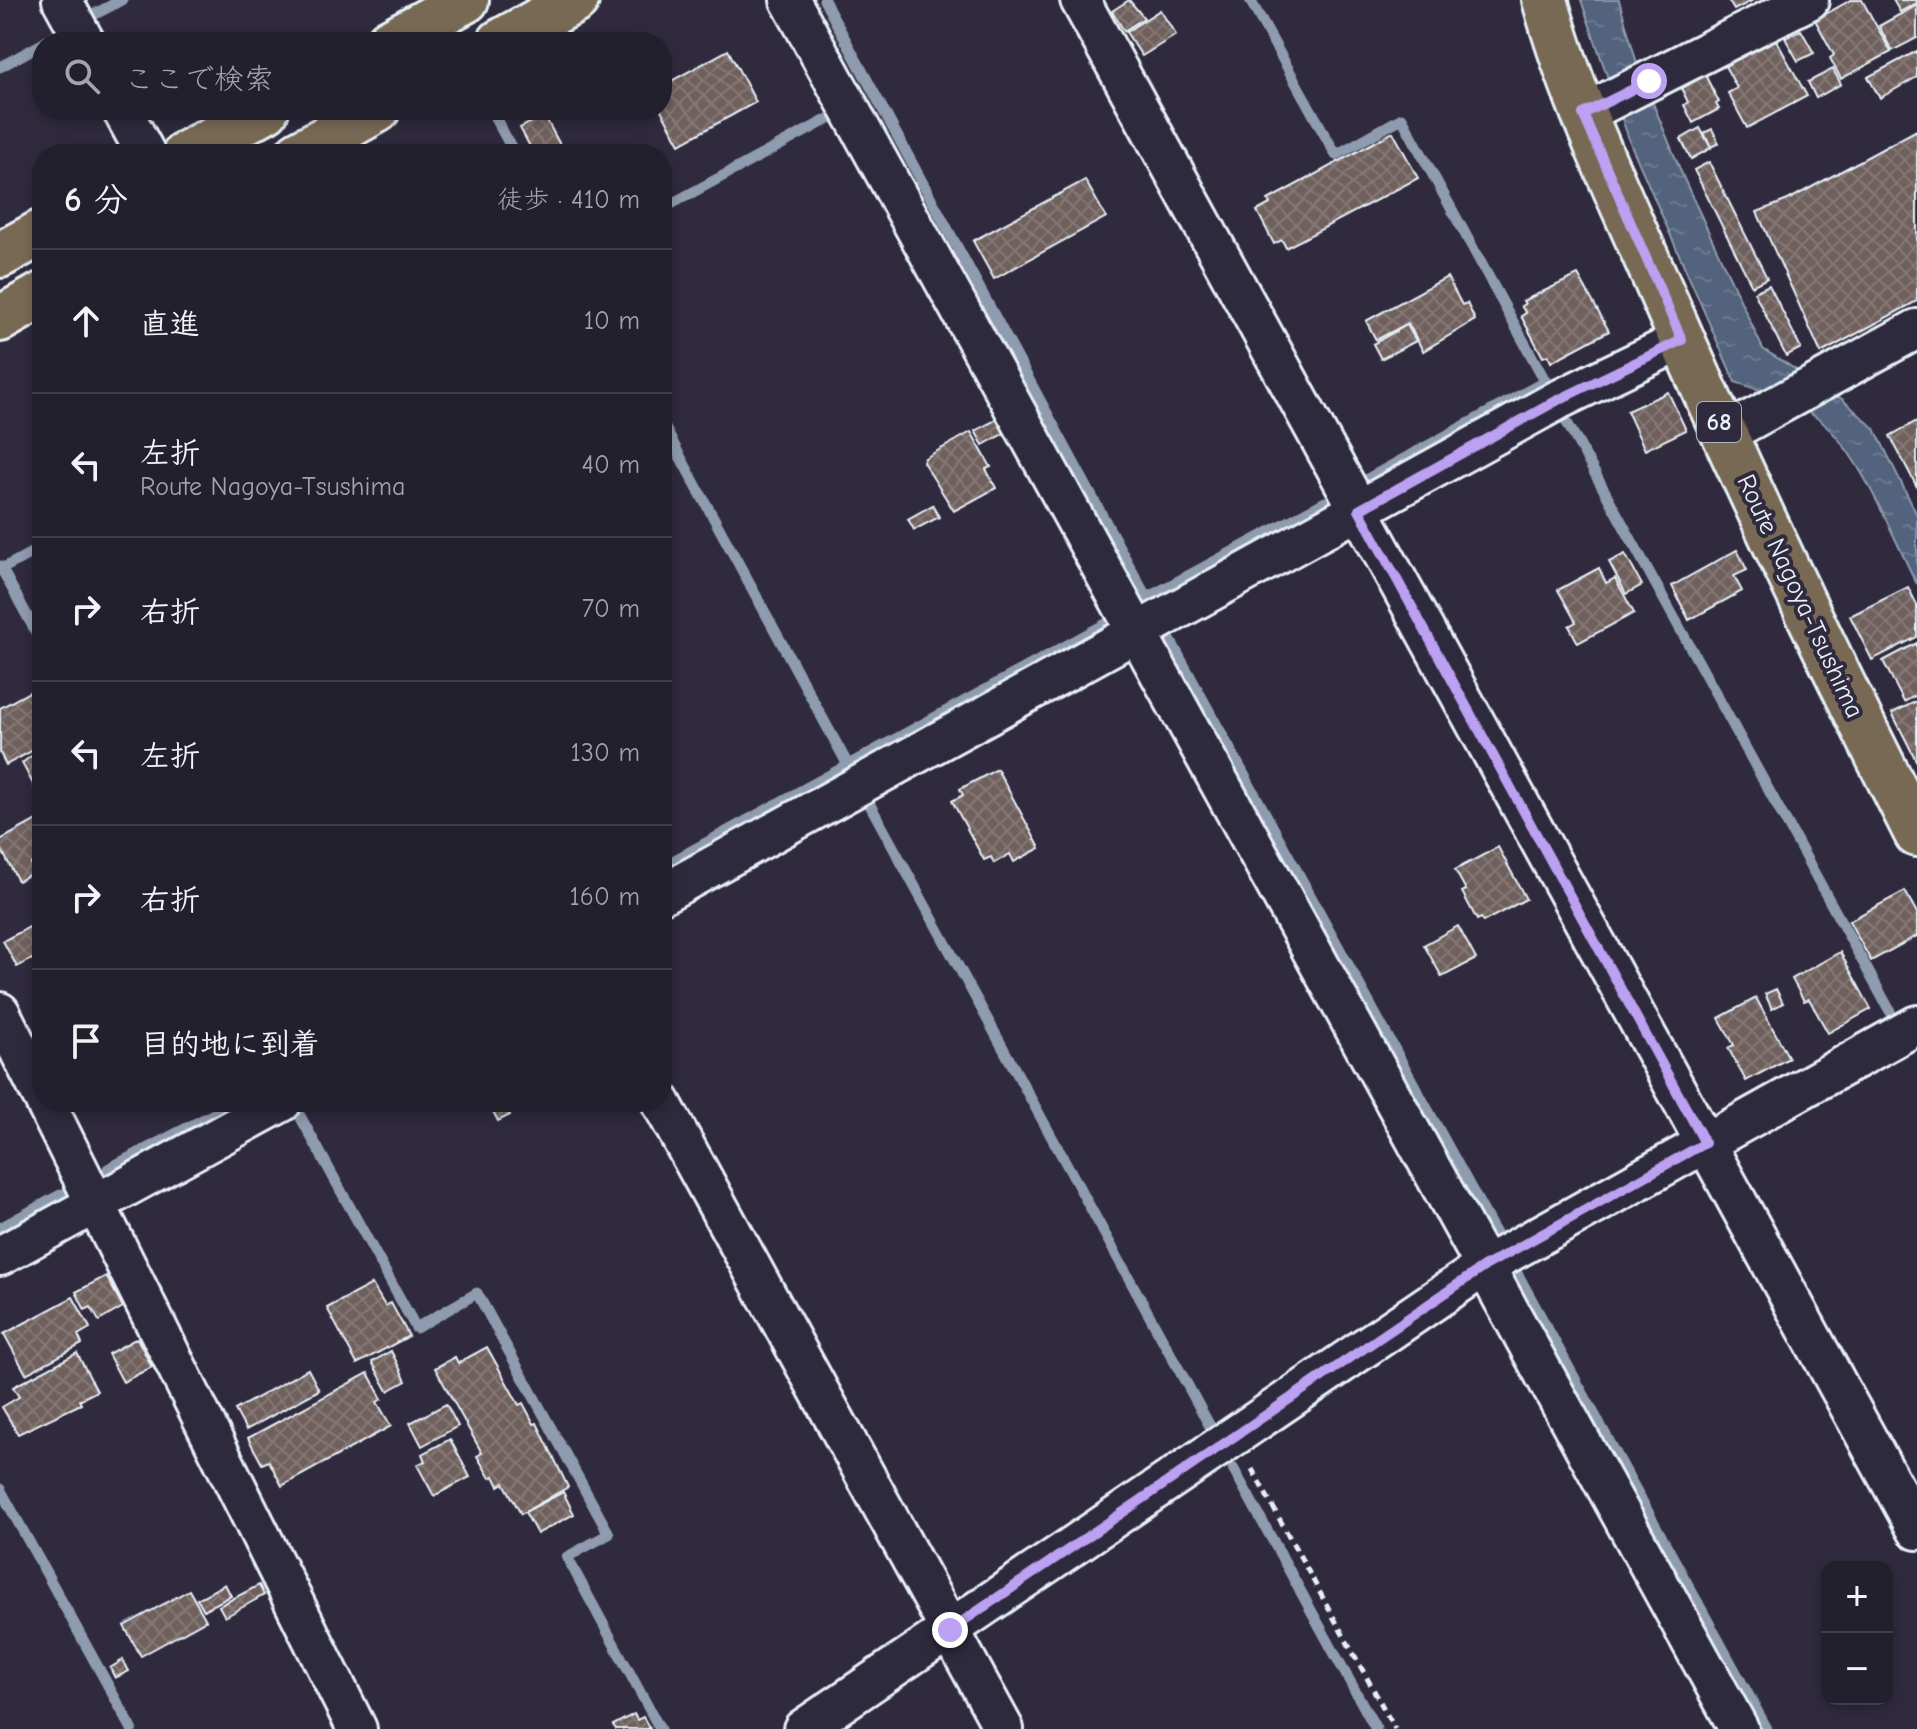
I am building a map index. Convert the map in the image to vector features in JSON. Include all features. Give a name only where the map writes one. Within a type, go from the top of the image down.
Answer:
[{"type":"main road","points":[[407,32],[466,0]]},
{"type":"main road","points":[[518,32],[576,0]]},
{"type":"main road","name":"Route Nagoya-Tsushima","points":[[1545,0],[1597,107],[1682,340],[1833,668],[1917,834]]},
{"type":"main road","points":[[203,144],[248,120]]},
{"type":"main road","points":[[316,144],[359,120]]},
{"type":"main road","points":[[0,255],[32,237]]},
{"type":"main road","points":[[0,319],[32,301]]},
{"type":"street","points":[[62,0],[80,32]]},
{"type":"street","points":[[790,0],[1739,1729]]},
{"type":"street","points":[[1080,0],[1917,1530]]},
{"type":"street","points":[[1597,107],[1809,0]]},
{"type":"street","points":[[127,120],[141,144]]},
{"type":"street","points":[[1725,434],[1917,329]]},
{"type":"street","points":[[672,889],[1558,400],[1682,340]]},
{"type":"street","points":[[0,1012],[32,1076]]},
{"type":"street","points":[[803,1729],[1485,1266],[1917,1025]]},
{"type":"street","points":[[50,1112],[357,1729]]},
{"type":"street","points":[[0,1256],[264,1112]]},
{"type":"street","points":[[666,1112],[1004,1729]]},
{"type":"path","points":[[1235,1436],[1395,1729]]},
{"type":"water","points":[[1581,0],[1619,0],[1638,67],[1684,179],[1763,349],[1842,399],[1875,429],[1917,515],[1917,584],[1873,493],[1830,430],[1796,405],[1735,382],[1631,145]]},
{"type":"building","points":[[1129,0],[1144,18],[1124,31],[1112,11]]},
{"type":"building","points":[[1728,0],[1753,0],[1734,10]]},
{"type":"building","points":[[1851,0],[1862,0],[1891,52],[1841,79],[1830,58],[1834,55],[1815,20]]},
{"type":"building","points":[[1893,0],[1917,0],[1917,3],[1900,12]]},
{"type":"building","points":[[1917,5],[1917,38],[1892,51],[1879,26]]},
{"type":"building","points":[[1160,10],[1176,35],[1142,56],[1126,32]]},
{"type":"building","points":[[1801,30],[1814,53],[1798,61],[1785,38]]},
{"type":"building","points":[[1775,38],[1807,96],[1747,128],[1728,93],[1737,88],[1725,66]]},
{"type":"building","points":[[728,50],[756,102],[680,144],[667,120],[672,120],[672,81]]},
{"type":"building","points":[[1917,51],[1917,77],[1880,98],[1868,77]]},
{"type":"building","points":[[1833,69],[1841,84],[1816,98],[1808,82]]},
{"type":"building","points":[[1705,75],[1719,102],[1716,104],[1719,109],[1693,123],[1684,105],[1688,102],[1681,88]]},
{"type":"building","points":[[535,120],[547,120],[560,144],[529,144],[520,128]]},
{"type":"building","points":[[1700,128],[1711,148],[1691,159],[1681,139]]},
{"type":"building","points":[[1712,129],[1719,143],[1711,147],[1704,133]]},
{"type":"building","points":[[1917,130],[1917,301],[1821,353],[1757,212],[1788,200]]},
{"type":"building","points":[[1393,132],[1418,178],[1286,248],[1282,240],[1274,244],[1257,211],[1270,204],[1268,200]]},
{"type":"building","points":[[1709,162],[1767,278],[1752,286],[1694,170]]},
{"type":"building","points":[[1085,180],[1106,217],[994,279],[973,241]]},
{"type":"building","points":[[1578,275],[1609,331],[1551,362],[1548,355],[1543,357],[1521,316],[1526,313],[1521,306],[1525,304],[1523,301]]},
{"type":"building","points":[[1447,277],[1462,305],[1467,303],[1475,320],[1423,351],[1408,323],[1376,340],[1366,321]]},
{"type":"building","points":[[1769,285],[1801,348],[1786,356],[1754,292]]},
{"type":"building","points":[[1407,325],[1416,341],[1381,359],[1373,344]]},
{"type":"building","points":[[1668,392],[1686,430],[1645,450],[1627,411]]},
{"type":"building","points":[[1003,416],[1010,430],[983,445],[975,431]]},
{"type":"building","points":[[1917,421],[1917,487],[1890,436]]},
{"type":"building","points":[[971,432],[991,467],[986,469],[996,488],[954,511],[923,462]]},
{"type":"building","points":[[933,505],[939,517],[914,530],[908,519]]},
{"type":"building","points":[[1737,550],[1747,570],[1734,576],[1742,591],[1689,620],[1672,586]]},
{"type":"building","points":[[1625,554],[1642,585],[1626,594],[1609,562]]},
{"type":"building","points":[[1599,568],[1606,583],[1615,578],[1634,613],[1578,643],[1569,626],[1576,622],[1558,590]]},
{"type":"building","points":[[1908,587],[1917,605],[1917,637],[1872,660],[1850,616]]},
{"type":"building","points":[[1917,643],[1917,695],[1904,702],[1883,661]]},
{"type":"building","points":[[32,693],[32,751],[6,765],[0,753],[0,708]]},
{"type":"building","points":[[1917,701],[1917,762],[1892,713]]},
{"type":"building","points":[[32,756],[32,782],[22,763]]},
{"type":"building","points":[[997,769],[1040,848],[1014,862],[1010,854],[994,863],[991,857],[984,860],[952,801],[963,795],[960,789]]},
{"type":"building","points":[[32,822],[32,874],[18,881],[0,847],[0,840]]},
{"type":"building","points":[[1498,847],[1526,899],[1483,922],[1481,918],[1477,920],[1462,892],[1466,890],[1455,870]]},
{"type":"building","points":[[1905,891],[1917,913],[1917,936],[1871,961],[1849,921]]},
{"type":"building","points":[[32,926],[32,959],[17,967],[3,941]]},
{"type":"building","points":[[1458,926],[1476,959],[1442,977],[1424,945]]},
{"type":"building","points":[[1840,952],[1871,1009],[1828,1033],[1809,999],[1804,1001],[1792,979]]},
{"type":"building","points":[[1776,989],[1783,1003],[1772,1009],[1765,994]]},
{"type":"building","points":[[1756,998],[1789,1058],[1746,1081],[1728,1048],[1734,1045],[1719,1018]]},
{"type":"building","points":[[493,1112],[508,1112],[510,1115],[498,1121]]},
{"type":"building","points":[[106,1276],[123,1307],[99,1321],[91,1307],[85,1310],[76,1292]]},
{"type":"building","points":[[372,1284],[385,1306],[391,1303],[409,1336],[357,1364],[327,1308]]},
{"type":"building","points":[[73,1297],[90,1328],[78,1335],[82,1344],[26,1374],[4,1334]]},
{"type":"building","points":[[137,1338],[152,1367],[123,1382],[108,1354]]},
{"type":"building","points":[[487,1347],[519,1405],[523,1403],[534,1424],[537,1423],[568,1487],[521,1514],[504,1483],[499,1486],[494,1476],[490,1478],[477,1456],[482,1453],[435,1368],[455,1357],[458,1363]]},
{"type":"building","points":[[391,1351],[406,1381],[388,1391],[372,1362]]},
{"type":"building","points":[[77,1353],[97,1391],[79,1400],[81,1404],[18,1434],[2,1407],[19,1397],[13,1387]]},
{"type":"building","points":[[308,1369],[319,1390],[246,1430],[235,1410]]},
{"type":"building","points":[[368,1373],[382,1399],[377,1402],[391,1426],[282,1486],[269,1461],[262,1464],[248,1438]]},
{"type":"building","points":[[446,1404],[458,1426],[422,1446],[410,1423]]},
{"type":"building","points":[[450,1439],[470,1477],[434,1496],[417,1465],[425,1461],[422,1454]]},
{"type":"building","points":[[563,1492],[574,1514],[537,1534],[525,1512]]},
{"type":"building","points":[[225,1584],[231,1596],[204,1610],[197,1599]]},
{"type":"building","points":[[259,1585],[264,1595],[225,1617],[219,1606]]},
{"type":"building","points":[[189,1590],[206,1620],[141,1656],[124,1626]]},
{"type":"building","points":[[123,1660],[129,1671],[115,1678],[110,1668]]},
{"type":"building","points":[[634,1714],[637,1720],[643,1717],[650,1729],[616,1729],[613,1725]]},
{"type":"waterway","points":[[95,14],[122,0]]},
{"type":"waterway","points":[[824,0],[1151,606]]},
{"type":"waterway","points":[[1250,0],[1336,155],[1402,118],[1548,386]]},
{"type":"waterway","points":[[0,67],[32,49]]},
{"type":"waterway","points":[[672,204],[841,112]]},
{"type":"waterway","points":[[496,120],[510,144]]},
{"type":"waterway","points":[[1369,478],[1546,381]]},
{"type":"waterway","points":[[1565,419],[1890,1011]]},
{"type":"waterway","points":[[672,441],[848,765]]},
{"type":"waterway","points":[[1143,600],[1325,502]]},
{"type":"waterway","points":[[0,570],[32,552]]},
{"type":"waterway","points":[[0,566],[32,625]]},
{"type":"waterway","points":[[672,862],[1111,621]]},
{"type":"waterway","points":[[1168,636],[1497,1236]]},
{"type":"waterway","points":[[869,803],[1212,1430]]},
{"type":"waterway","points":[[108,1169],[218,1112]]},
{"type":"waterway","points":[[300,1116],[416,1328],[477,1293],[609,1534],[567,1557],[660,1729]]},
{"type":"waterway","points":[[0,1228],[62,1194]]},
{"type":"waterway","points":[[1518,1275],[1767,1729]]},
{"type":"waterway","points":[[1233,1468],[1376,1729]]},
{"type":"waterway","points":[[0,1489],[132,1729]]},
{"type":"route","points":[[950,1630],[1485,1266],[1705,1143],[1359,510],[1558,400],[1682,340],[1583,114],[1649,81]]}]
